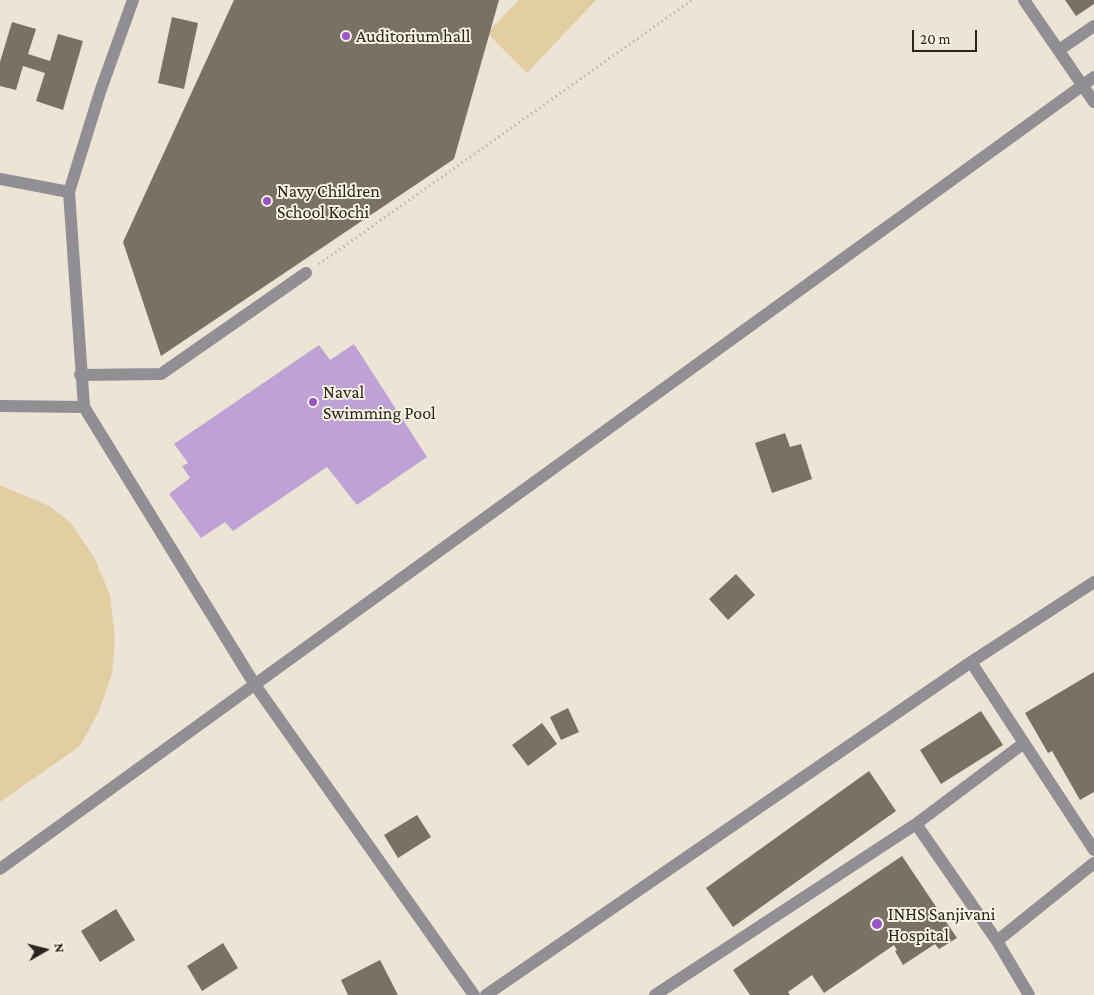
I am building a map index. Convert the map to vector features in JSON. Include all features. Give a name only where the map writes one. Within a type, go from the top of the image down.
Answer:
[{"type":"street","points":[[133,0],[100,92],[69,192],[80,375],[84,407],[255,685],[474,995]]},
{"type":"street","points":[[1024,0],[1094,102]]},
{"type":"street","points":[[1059,50],[1094,26]]},
{"type":"street","points":[[0,869],[1094,77]]},
{"type":"street","points":[[0,179],[69,192]]},
{"type":"street","points":[[80,375],[161,374],[306,273]]},
{"type":"street","points":[[0,406],[84,407]]},
{"type":"street","points":[[486,995],[971,662],[1094,582]]},
{"type":"street","points":[[971,662],[1094,850]]},
{"type":"street","points":[[655,995],[916,824],[1024,743]]},
{"type":"street","points":[[916,824],[997,941],[1029,995]]},
{"type":"street","points":[[997,941],[1094,862]]},
{"type":"path","points":[[306,273],[692,0]]},
{"type":"shaded area","points":[[519,0],[596,0],[527,73],[487,33]]},
{"type":"shaded area","name":"Naval Swimming Pool","points":[[354,344],[427,457],[357,505],[327,467],[233,531],[225,522],[201,538],[169,494],[190,478],[182,466],[188,463],[174,444],[319,345],[330,360]]},
{"type":"shaded area","points":[[0,485],[49,506],[70,522],[94,557],[110,595],[115,640],[112,674],[99,711],[80,746],[0,802]]},
{"type":"building","name":"Navy Children School Kochi","points":[[234,0],[499,0],[454,159],[161,356],[123,242]]},
{"type":"building","points":[[1065,0],[1094,0],[1094,4],[1076,16]]},
{"type":"building","points":[[172,17],[198,23],[184,89],[158,83]]},
{"type":"building","points":[[12,22],[36,29],[28,54],[50,61],[58,34],[83,41],[63,110],[36,101],[45,73],[23,66],[16,90],[0,86],[0,62]]},
{"type":"building","points":[[785,433],[790,447],[801,444],[812,479],[772,493],[755,443]]},
{"type":"building","points":[[736,574],[755,595],[728,620],[709,599]]},
{"type":"building","points":[[1094,672],[1094,792],[1080,800],[1052,751],[1048,753],[1025,713]]},
{"type":"building","points":[[568,708],[579,732],[561,740],[550,717]]},
{"type":"building","points":[[981,711],[1003,745],[941,784],[920,750]]},
{"type":"building","points":[[542,723],[557,744],[528,766],[512,745]]},
{"type":"building","points":[[869,771],[896,811],[733,927],[706,888]]},
{"type":"building","points":[[417,815],[431,837],[398,858],[384,835]]},
{"type":"building","name":"INHS Sanjivani Hospital","points":[[902,856],[957,938],[939,949],[935,944],[903,965],[895,951],[897,950],[894,945],[824,993],[812,975],[788,992],[790,995],[750,995],[733,970]]},
{"type":"building","points":[[116,909],[135,940],[100,962],[81,931]]},
{"type":"building","points":[[223,943],[238,968],[202,991],[187,966]]},
{"type":"building","points":[[380,960],[398,995],[348,995],[341,980]]},
{"type":"place","name":"Auditorium hall","points":[[346,36]]},
{"type":"place","name":"Navy Children School Kochi","points":[[267,201]]},
{"type":"place","name":"Naval Swimming Pool","points":[[313,402]]},
{"type":"place","name":"INHS Sanjivani Hospital","points":[[877,924]]}]
